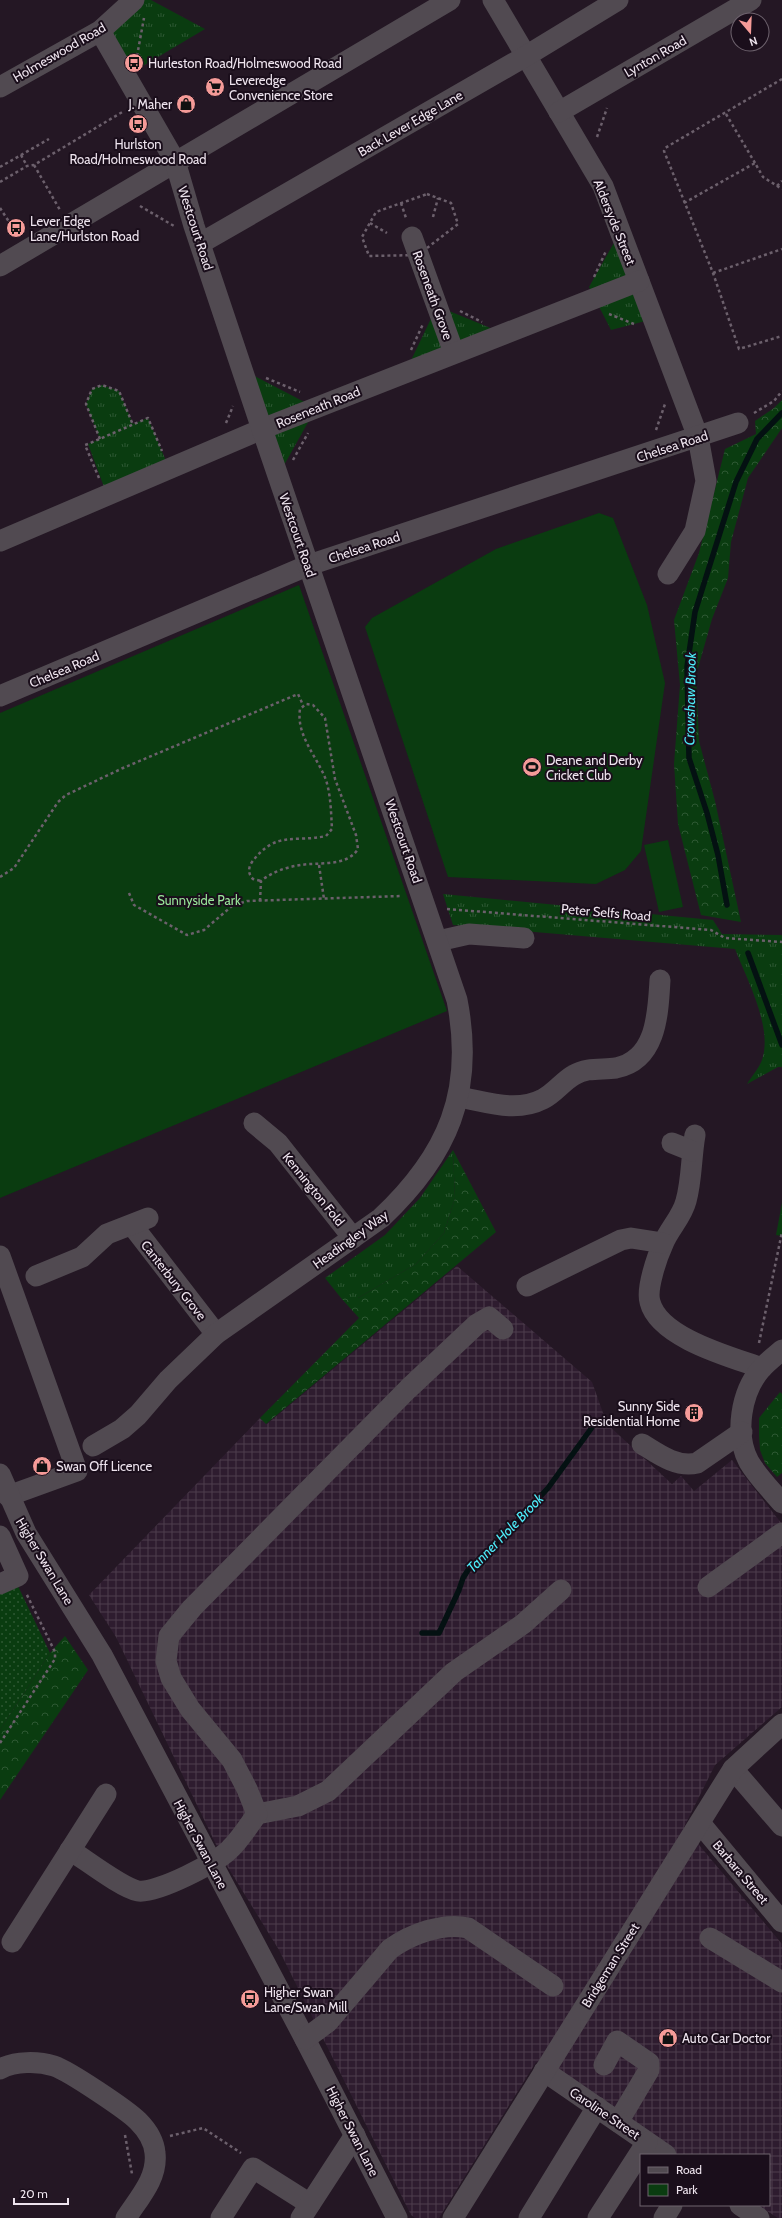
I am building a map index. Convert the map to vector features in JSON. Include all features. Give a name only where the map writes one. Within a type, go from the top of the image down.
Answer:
[{"type":"street","points":[[0,266],[129,188],[450,0]]},
{"type":"street","name":"Aldersyde Street","points":[[493,0],[603,186],[698,437],[706,481],[695,531],[668,574]]},
{"type":"street","name":"Back Lever Edge Lane","points":[[198,235],[526,56],[618,0]]},
{"type":"street","name":"Lynton Road","points":[[559,112],[751,0]]},
{"type":"street","name":"Holmeswood Road","points":[[0,87],[100,31],[139,7]]},
{"type":"street","name":"Westcourt Road","points":[[100,31],[175,161],[262,430],[424,902]]},
{"type":"street","name":"Roseneath Grove","points":[[409,227],[454,353]]},
{"type":"street","name":"Roseneath Road","points":[[0,541],[169,468],[313,409],[639,281]]},
{"type":"street","name":"Chelsea Road","points":[[0,696],[309,565],[738,423]]},
{"type":"street","name":"Headingley Way","points":[[93,1446],[117,1432],[128,1412],[216,1334],[381,1218],[405,1196],[428,1166],[444,1137],[459,1097],[463,1061],[461,1018],[458,1000],[424,902]]},
{"type":"street","points":[[438,941],[469,934],[524,938]]},
{"type":"street","points":[[459,1097],[505,1106],[516,1107],[529,1105],[543,1099],[574,1075],[583,1071],[625,1066],[634,1061],[643,1051],[665,1013],[660,980]]},
{"type":"street","name":"Kennington Fold","points":[[254,1123],[280,1135],[353,1238]]},
{"type":"street","points":[[672,1143],[694,1143],[686,1202],[673,1229],[663,1243],[649,1290],[650,1302],[656,1315],[666,1326],[689,1340],[762,1368]]},
{"type":"street","name":"Canterbury Grove","points":[[36,1276],[59,1258],[82,1257],[107,1234],[140,1222],[216,1334]]},
{"type":"street","points":[[527,1286],[560,1278],[621,1240],[631,1238],[663,1243]]},
{"type":"street","points":[[0,1256],[78,1471],[6,1501]]},
{"type":"street","points":[[257,1814],[248,1788],[232,1760],[190,1709],[171,1678],[166,1661],[169,1636],[192,1608],[408,1388],[477,1324],[490,1317],[503,1329]]},
{"type":"street","points":[[782,1350],[762,1368],[746,1394],[742,1421],[742,1432],[749,1461],[782,1503]]},
{"type":"street","points":[[642,1444],[666,1459],[691,1464],[697,1463],[742,1432]]},
{"type":"street","name":"Higher Swan Lane","points":[[0,1474],[6,1501],[102,1654],[210,1862],[305,2038],[397,2218]]},
{"type":"street","points":[[708,1586],[782,1533]]},
{"type":"street","points":[[0,1536],[9,1580]]},
{"type":"street","points":[[70,1850],[137,1891],[150,1892],[160,1889],[210,1862],[230,1849],[257,1814],[298,1806],[328,1791],[454,1672],[523,1624],[561,1590]]},
{"type":"street","name":"Bridgeman Street","points":[[453,2218],[733,1769],[782,1724]]},
{"type":"street","points":[[733,1769],[782,1826]]},
{"type":"street","points":[[12,1942],[34,1923],[70,1850],[106,1794]]},
{"type":"street","name":"Barbara Street","points":[[700,1823],[782,1922]]},
{"type":"street","points":[[305,2038],[328,2022],[390,1949],[401,1941],[428,1931],[457,1925],[468,1928],[553,1986]]},
{"type":"street","points":[[710,1938],[782,1982]]},
{"type":"street","points":[[604,2064],[617,2041],[648,2063],[649,2070],[618,2122]]},
{"type":"street","points":[[0,2069],[19,2063],[38,2063],[54,2066],[128,2113],[142,2125],[152,2141],[155,2152],[154,2173],[126,2218]]},
{"type":"street","name":"Caroline Street","points":[[544,2071],[665,2154]]},
{"type":"street","points":[[529,2218],[597,2107]]},
{"type":"street","points":[[221,2218],[253,2168],[306,2211],[355,2135]]},
{"type":"street","points":[[598,2218],[647,2142]]},
{"type":"street","points":[[664,2218],[671,2206]]},
{"type":"street","points":[[732,2218],[739,2206]]},
{"type":"street","points":[[741,2206],[759,2218]]},
{"type":"path","points":[[126,76],[135,69],[139,7]]},
{"type":"path","points":[[782,79],[726,114],[665,148],[664,151],[713,273],[740,349],[782,336]]},
{"type":"path","points":[[582,151],[595,144],[608,106],[598,90]]},
{"type":"path","points":[[0,182],[27,166],[34,165],[141,101]]},
{"type":"path","points":[[726,114],[763,177],[782,189]]},
{"type":"path","points":[[0,167],[49,139]]},
{"type":"path","points":[[21,155],[27,166]]},
{"type":"path","points":[[684,203],[755,163]]},
{"type":"path","points":[[34,165],[69,225]]},
{"type":"path","points":[[777,186],[782,181]]},
{"type":"path","points":[[129,188],[138,205],[181,230],[198,235]]},
{"type":"path","points":[[433,216],[438,198]]},
{"type":"path","points":[[401,203],[409,227]]},
{"type":"path","points":[[0,208],[27,250]]},
{"type":"path","points":[[370,223],[388,233]]},
{"type":"path","points":[[623,238],[609,243],[589,288],[598,309],[638,325],[653,319]]},
{"type":"path","points":[[713,273],[782,249]]},
{"type":"path","points":[[410,371],[406,360],[429,309],[447,305],[489,325],[494,338]]},
{"type":"path","points":[[228,444],[223,433],[238,391],[247,385],[262,377],[312,397],[314,422],[292,463],[276,469]]},
{"type":"path","points":[[100,439],[86,404],[92,389],[102,385],[119,391],[133,425]]},
{"type":"path","points":[[738,423],[774,400],[782,391]]},
{"type":"path","points":[[657,451],[653,438],[667,397],[681,392]]},
{"type":"path","points":[[107,496],[85,445],[148,418],[169,468]]},
{"type":"path","points":[[0,877],[14,868],[58,802],[66,795],[123,768],[298,694],[303,705]]},
{"type":"path","points":[[303,705],[313,706],[325,718],[335,779],[358,843],[355,854],[350,857],[319,865],[295,866],[276,871],[261,881],[253,879],[249,872],[250,865],[267,847],[276,841],[290,837],[326,836],[332,830],[331,801],[326,782],[320,765],[299,727],[300,709],[303,705]]},
{"type":"path","points":[[319,865],[324,899]]},
{"type":"path","points":[[260,900],[261,881]]},
{"type":"path","name":"Peter Selfs Road","points":[[129,893],[134,905],[187,935],[204,930],[232,906],[247,901],[324,899],[424,902],[711,930],[725,938],[782,942]]},
{"type":"path","points":[[762,1368],[759,1344],[782,1232]]},
{"type":"path","points":[[0,1743],[55,1659],[55,1652],[9,1580]]},
{"type":"path","points":[[128,2113],[122,2122],[134,2189],[142,2194]]},
{"type":"path","points":[[152,2141],[203,2128],[249,2158],[253,2168]]},
{"type":"shaded area","points":[[457,1266],[592,1382],[607,1424],[672,1484],[681,1476],[694,1491],[732,1460],[782,1524],[782,1707],[715,1765],[684,1827],[782,1944],[782,2218],[778,2218],[759,2206],[770,2206],[770,2154],[676,2154],[536,2062],[439,2218],[415,2218],[411,2215],[279,1950],[224,1861],[116,1637],[89,1595],[260,1418],[267,1424]]},
{"type":"green space","points":[[134,0],[151,0],[205,29],[126,76],[100,31]]},
{"type":"green space","points":[[620,232],[653,319],[611,330],[589,287]]},
{"type":"green space","points":[[437,306],[505,334],[405,373]]},
{"type":"green space","points":[[247,372],[316,408],[278,476]]},
{"type":"green space","points":[[102,385],[119,391],[133,424],[148,418],[169,468],[107,495],[88,444],[100,439],[86,404],[92,389]]},
{"type":"green space","points":[[782,400],[782,428],[748,478],[731,542],[728,578],[712,619],[696,675],[699,741],[715,801],[741,922],[701,915],[678,824],[674,764],[680,685],[674,620],[699,553],[725,449],[756,434],[755,421],[774,408]]},
{"type":"green space","name":"Deane and Derby Cricket Club","points":[[599,513],[613,518],[647,605],[665,683],[641,851],[625,870],[596,884],[448,877],[365,627],[372,618],[496,549]]},
{"type":"green space","name":"Sunnyside Park","points":[[299,585],[447,1011],[0,1198],[0,713]]},
{"type":"green space","points":[[668,840],[683,907],[659,912],[644,845]]},
{"type":"green space","points":[[443,894],[713,920],[722,934],[782,935],[782,1067],[778,1067],[747,1084],[762,1060],[764,1033],[752,989],[735,949],[453,925]]},
{"type":"green space","points":[[453,1150],[455,1198],[444,1233],[416,1264],[358,1298],[341,1298],[325,1278],[385,1235],[420,1198]]},
{"type":"green space","points":[[453,1150],[496,1232],[266,1424],[260,1418],[359,1318],[341,1298],[358,1298],[416,1264],[444,1233],[455,1198]]},
{"type":"green space","points":[[782,1203],[782,1236],[776,1235]]},
{"type":"green space","points":[[780,1392],[782,1394],[782,1473],[777,1477],[765,1463],[760,1450],[759,1418]]},
{"type":"green space","points":[[16,1582],[50,1653],[0,1730],[0,1590]]},
{"type":"green space","points":[[65,1636],[88,1670],[0,1800],[0,1730],[50,1653]]},
{"type":"waterway","name":"Crowshaw Brook","points":[[727,905],[718,855],[707,813],[689,758],[687,667],[695,612],[736,482],[757,439],[782,413]]},
{"type":"waterway","name":"Crowshaw Brook","points":[[748,953],[782,1045]]},
{"type":"waterway","name":"Tanner Hole Brook","points":[[422,1633],[439,1633],[463,1578],[470,1567],[488,1553],[548,1488],[593,1426]]},
{"type":"place","name":"Hurleston Road/Holmeswood Road","points":[[134,63]]},
{"type":"place","name":"Leveredge Convenience Store","points":[[215,87]]},
{"type":"place","name":"J. Maher","points":[[186,104]]},
{"type":"place","name":"Hurlston Road/Holmeswood Road","points":[[138,124]]},
{"type":"place","name":"Lever Edge Lane/Hurlston Road","points":[[16,228]]},
{"type":"place","name":"Deane and Derby Cricket Club","points":[[532,767]]},
{"type":"place","name":"Sunny Side Residential Home","points":[[694,1413]]},
{"type":"place","name":"Swan Off Licence","points":[[42,1466]]},
{"type":"place","name":"Higher Swan Lane/Swan Mill","points":[[250,1999]]},
{"type":"place","name":"Auto Car Doctor","points":[[668,2038]]}]
